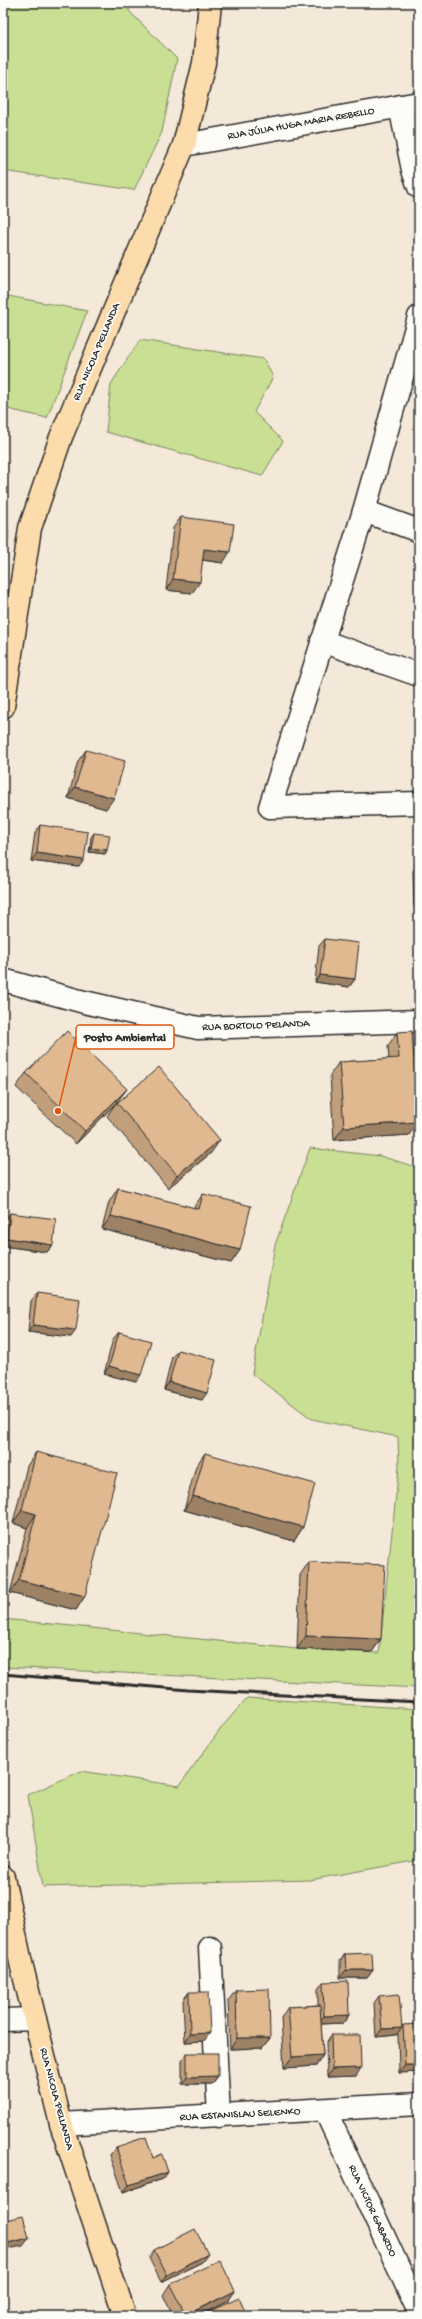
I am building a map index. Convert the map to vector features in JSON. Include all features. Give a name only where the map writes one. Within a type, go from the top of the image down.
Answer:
[{"type":"main road","name":"RUA NICOLA PELLANDA","points":[[3,707],[30,528],[61,437],[184,145],[204,62],[210,3]]},
{"type":"main road","name":"RUA NICOLA PELLANDA","points":[[3,1877],[35,2019],[61,2124],[125,2316]]},
{"type":"street","name":"RUA JÚLIA HUGA MARIA REBELLO","points":[[184,145],[409,104]]},
{"type":"street","points":[[409,104],[413,170],[419,187]]},
{"type":"street","points":[[419,317],[364,511],[270,807],[419,803]]},
{"type":"street","points":[[364,511],[419,531]]},
{"type":"street","points":[[322,640],[419,675]]},
{"type":"street","name":"RUA BORTOLO PELANDA","points":[[3,980],[84,1002],[198,1028],[419,1021]]},
{"type":"street","points":[[210,1948],[219,2116]]},
{"type":"street","points":[[3,2020],[35,2019]]},
{"type":"street","name":"RUA ESTANISLAU SELENKO","points":[[61,2124],[419,2104]]},
{"type":"street","name":"RUA VICTOR GABARDO","points":[[325,2110],[419,2312]]},
{"type":"green space","points":[[3,3],[130,3],[129,11],[177,59],[162,132],[134,190],[3,171]]},
{"type":"green space","points":[[3,295],[87,311],[47,418],[3,408]]},
{"type":"green space","points":[[140,340],[264,359],[273,377],[254,412],[283,441],[262,476],[106,432],[111,384]]},
{"type":"green space","points":[[9,530],[3,580],[3,531]]},
{"type":"green space","points":[[310,1148],[380,1156],[419,1168],[419,1688],[3,1667],[3,1619],[297,1649],[379,1653],[399,1467],[398,1437],[312,1419],[252,1374],[275,1245]]},
{"type":"green space","points":[[247,1698],[419,1709],[419,1860],[310,1880],[43,1887],[28,1795],[81,1771],[179,1786],[222,1727]]},
{"type":"building","points":[[181,517],[234,524],[230,552],[204,549],[200,582],[173,579]]},
{"type":"building","points":[[86,750],[125,761],[114,798],[75,787]]},
{"type":"building","points":[[40,825],[88,832],[84,860],[37,853]]},
{"type":"building","points":[[94,833],[110,835],[107,850],[91,848]]},
{"type":"building","points":[[325,939],[359,943],[355,979],[320,975]]},
{"type":"building","points":[[67,1031],[127,1089],[85,1131],[26,1073]]},
{"type":"building","points":[[412,1031],[418,1122],[344,1127],[339,1062],[399,1058],[397,1032]]},
{"type":"building","points":[[159,1067],[220,1140],[177,1175],[117,1103]]},
{"type":"building","points":[[118,1188],[199,1209],[203,1194],[251,1206],[240,1250],[111,1216]]},
{"type":"building","points":[[10,1213],[56,1219],[53,1245],[7,1238]]},
{"type":"building","points":[[37,1293],[80,1299],[76,1330],[33,1325]]},
{"type":"building","points":[[119,1332],[151,1341],[141,1375],[109,1366]]},
{"type":"building","points":[[178,1350],[216,1360],[207,1393],[169,1382]]},
{"type":"building","points":[[36,1452],[117,1473],[85,1596],[19,1580],[36,1514],[22,1510]]},
{"type":"building","points":[[205,1453],[315,1484],[303,1527],[193,1496]]},
{"type":"building","points":[[309,1562],[385,1565],[381,1639],[306,1636]]},
{"type":"building","points":[[372,1953],[373,1970],[346,1970],[345,1954]]},
{"type":"building","points":[[348,1981],[349,2015],[324,2016],[323,1982]]},
{"type":"building","points":[[269,1989],[270,2038],[237,2038],[236,1990]]},
{"type":"building","points":[[189,1992],[208,1992],[210,2033],[190,2034]]},
{"type":"building","points":[[399,1994],[402,2028],[382,2029],[379,1996]]},
{"type":"building","points":[[320,2005],[323,2055],[292,2057],[288,2007]]},
{"type":"building","points":[[419,2024],[419,2065],[405,2065],[403,2025]]},
{"type":"building","points":[[331,2035],[360,2035],[361,2068],[332,2069]]},
{"type":"building","points":[[187,2053],[218,2053],[218,2076],[187,2077]]},
{"type":"building","points":[[146,2137],[153,2158],[162,2154],[168,2172],[129,2185],[116,2147]]},
{"type":"building","points":[[23,2216],[29,2238],[3,2244],[3,2221]]},
{"type":"building","points":[[195,2229],[208,2254],[167,2275],[154,2250]]},
{"type":"building","points":[[220,2260],[235,2291],[186,2315],[170,2284]]},
{"type":"building","points":[[239,2298],[247,2316],[199,2316]]},
{"type":"railway","points":[[3,1674],[188,1690],[419,1702]]},
{"type":"place","name":"Posto Ambiental","points":[[58,1111]]}]
